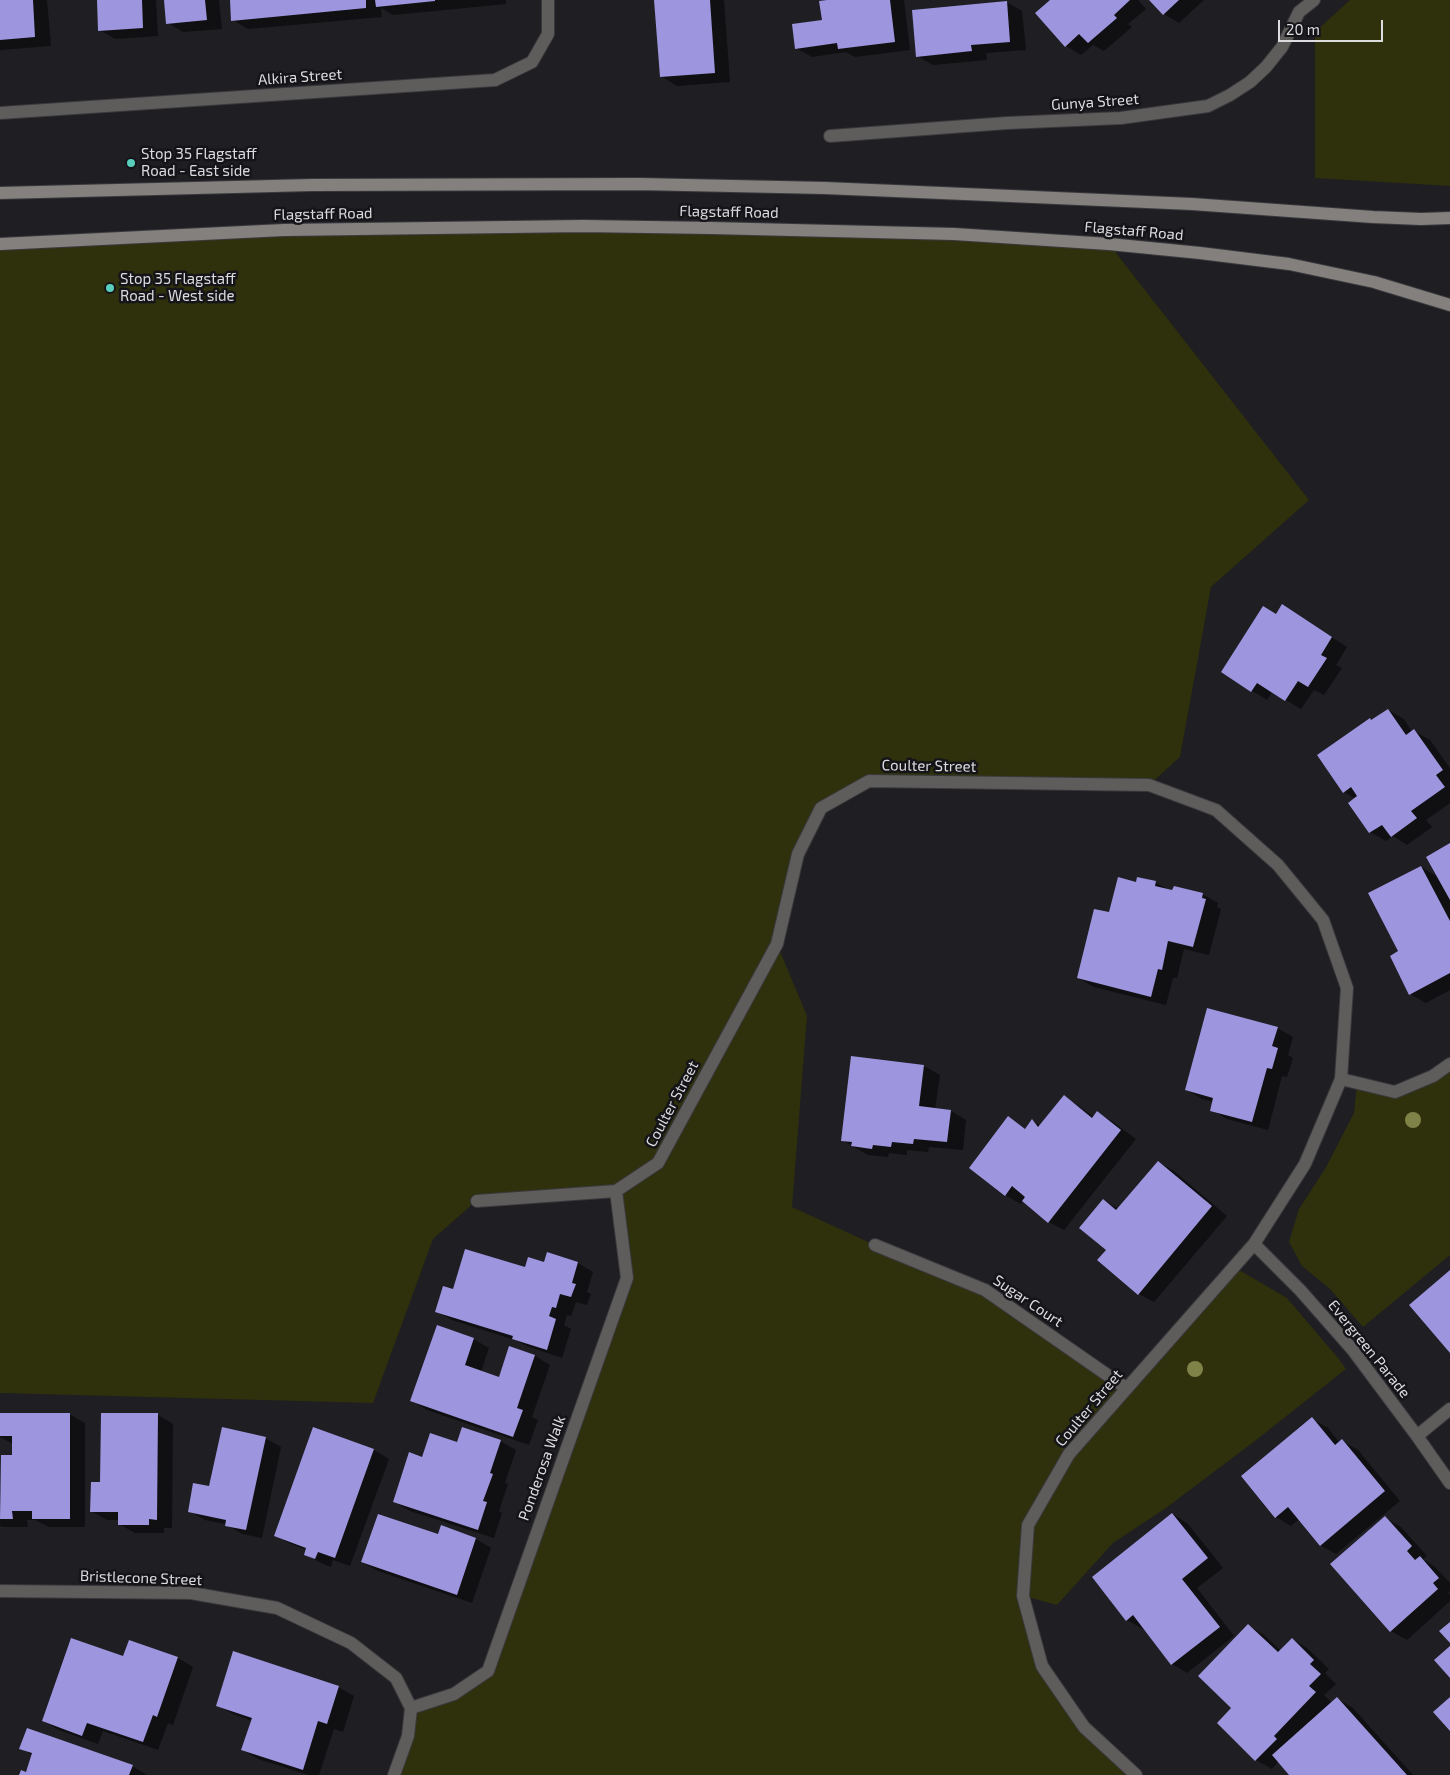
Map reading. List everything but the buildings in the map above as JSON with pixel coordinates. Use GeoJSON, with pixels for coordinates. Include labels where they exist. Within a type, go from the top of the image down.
{"type":"FeatureCollection","features":[{"type":"Feature","properties":{"kind":"main road","name":"Flagstaff Road"},"geometry":{"type":"LineString","coordinates":[[0,193],[312,185],[639,184],[988,194],[1192,204],[1392,218],[1450,218]]}},
{"type":"Feature","properties":{"kind":"main road","name":"Flagstaff Road"},"geometry":{"type":"LineString","coordinates":[[0,244],[284,230],[583,226],[954,234],[1109,244],[1289,264],[1374,282],[1450,305]]}},
{"type":"Feature","properties":{"kind":"street","name":"Alkira Street"},"geometry":{"type":"LineString","coordinates":[[0,113],[496,80],[532,62],[548,34],[548,0]]}},
{"type":"Feature","properties":{"kind":"street","name":"Gunya Street"},"geometry":{"type":"LineString","coordinates":[[830,136],[1007,123],[1121,118],[1208,106],[1250,82],[1266,67],[1282,47],[1300,12],[1314,0]]}},
{"type":"Feature","properties":{"kind":"street","name":"Coulter Street"},"geometry":{"type":"LineString","coordinates":[[616,1192],[658,1163],[776,944],[798,854],[821,808],[868,781],[1149,785],[1216,810],[1278,865],[1323,920],[1347,988],[1341,1079],[1305,1164],[1254,1244],[1069,1454],[1028,1525],[1023,1596],[1042,1666],[1084,1727],[1136,1775]]}},
{"type":"Feature","properties":{"kind":"street"},"geometry":{"type":"LineString","coordinates":[[1341,1079],[1395,1092],[1433,1076],[1450,1064]]}},
{"type":"Feature","properties":{"kind":"street"},"geometry":{"type":"LineString","coordinates":[[477,1201],[616,1192]]}},
{"type":"Feature","properties":{"kind":"street","name":"Ponderosa Walk"},"geometry":{"type":"LineString","coordinates":[[411,1708],[454,1694],[488,1671],[627,1278],[616,1192]]}},
{"type":"Feature","properties":{"kind":"street","name":"Sugar Court"},"geometry":{"type":"LineString","coordinates":[[875,1244],[985,1290],[1126,1388]]}},
{"type":"Feature","properties":{"kind":"street","name":"Evergreen Parade"},"geometry":{"type":"LineString","coordinates":[[1254,1244],[1300,1290],[1352,1350],[1450,1483]]}},
{"type":"Feature","properties":{"kind":"street"},"geometry":{"type":"LineString","coordinates":[[1417,1436],[1450,1409]]}},
{"type":"Feature","properties":{"kind":"street","name":"Bristlecone Street"},"geometry":{"type":"LineString","coordinates":[[0,1591],[191,1593],[277,1608],[351,1643],[396,1678],[411,1708]]}},
{"type":"Feature","properties":{"kind":"street"},"geometry":{"type":"LineString","coordinates":[[394,1775],[408,1736],[411,1708]]}},
{"type":"Feature","properties":{"kind":"shaded area"},"geometry":{"type":"Polygon","coordinates":[[[1350,0],[1450,0],[1450,186],[1315,178],[1315,32],[1350,0]]]}},
{"type":"Feature","properties":{"kind":"shaded area"},"geometry":{"type":"Polygon","coordinates":[[[583,226],[1109,244],[1309,500],[1211,587],[1180,757],[1149,785],[868,781],[821,808],[798,854],[777,944],[807,1016],[792,1207],[875,1245],[985,1290],[1126,1388],[1234,1267],[1287,1298],[1346,1369],[1166,1508],[1113,1543],[1057,1605],[1024,1596],[1042,1666],[1084,1727],[1136,1775],[388,1775],[408,1736],[411,1708],[488,1671],[627,1278],[616,1191],[476,1201],[433,1239],[373,1403],[0,1393],[0,244],[583,226]]]}},
{"type":"Feature","properties":{"kind":"shaded area"},"geometry":{"type":"Polygon","coordinates":[[[1450,1064],[1450,1255],[1363,1327],[1330,1289],[1302,1266],[1289,1242],[1299,1209],[1325,1169],[1354,1113],[1357,1083],[1395,1092],[1450,1064]]]}},
{"type":"Feature","properties":{"kind":"place","name":"Stop 35 Flagstaff Road - East side"},"geometry":{"type":"Point","coordinates":[131,163]}},
{"type":"Feature","properties":{"kind":"place","name":"Stop 35 Flagstaff Road - West side"},"geometry":{"type":"Point","coordinates":[110,288]}}]}
